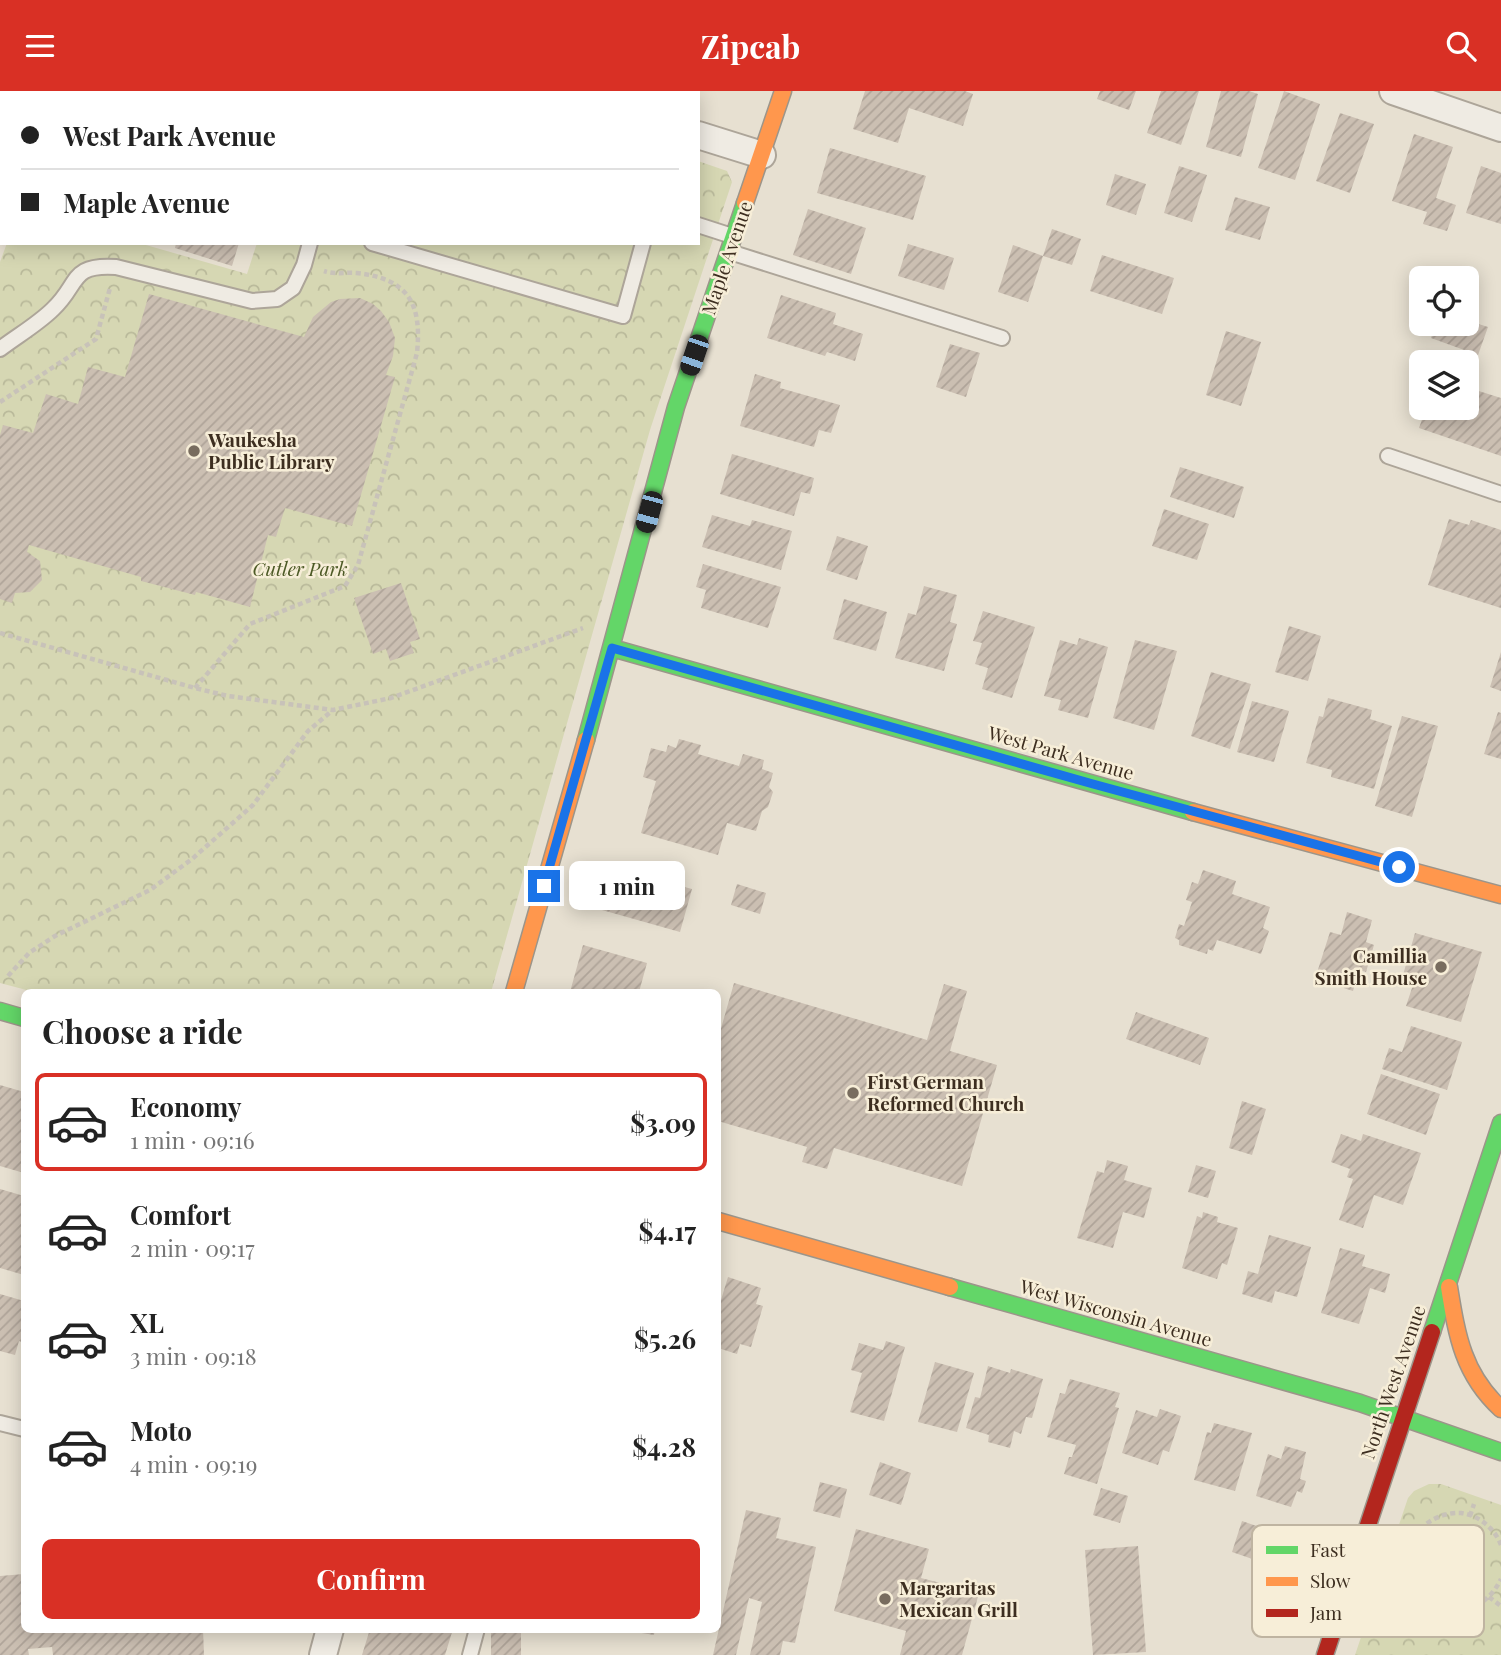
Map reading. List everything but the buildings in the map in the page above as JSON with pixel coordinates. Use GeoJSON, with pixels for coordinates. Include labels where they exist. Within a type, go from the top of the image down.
{"type":"FeatureCollection","features":[{"type":"Feature","properties":{"kind":"street","name":"Maple Avenue"},"geometry":{"type":"LineString","coordinates":[[515,989],[612,648],[676,407],[783,91]]}},
{"type":"Feature","properties":{"kind":"street"},"geometry":{"type":"LineString","coordinates":[[1393,91],[1501,128]]}},
{"type":"Feature","properties":{"kind":"street"},"geometry":{"type":"LineString","coordinates":[[700,136],[762,155]]}},
{"type":"Feature","properties":{"kind":"street","name":"West Park Avenue"},"geometry":{"type":"LineString","coordinates":[[612,648],[1158,802],[1501,895]]}},
{"type":"Feature","properties":{"kind":"street"},"geometry":{"type":"LineString","coordinates":[[0,1011],[21,1017]]}},
{"type":"Feature","properties":{"kind":"street","name":"North West Avenue"},"geometry":{"type":"LineString","coordinates":[[1367,1525],[1501,1123]]}},
{"type":"Feature","properties":{"kind":"street","name":"West Wisconsin Avenue"},"geometry":{"type":"LineString","coordinates":[[721,1222],[1402,1417],[1501,1452]]}},
{"type":"Feature","properties":{"kind":"street"},"geometry":{"type":"LineString","coordinates":[[1448,1286],[1457,1334],[1469,1371],[1480,1390],[1501,1409]]}},
{"type":"Feature","properties":{"kind":"street"},"geometry":{"type":"LineString","coordinates":[[323,1655],[329,1633]]}},
{"type":"Feature","properties":{"kind":"street","name":"North West Avenue"},"geometry":{"type":"LineString","coordinates":[[1325,1655],[1331,1637]]}},
{"type":"Feature","properties":{"kind":"lane"},"geometry":{"type":"LineString","coordinates":[[700,226],[731,244],[1002,338]]}},
{"type":"Feature","properties":{"kind":"lane"},"geometry":{"type":"LineString","coordinates":[[0,349],[55,309],[78,275],[97,266],[116,267],[252,301],[277,299],[293,288],[309,245]]}},
{"type":"Feature","properties":{"kind":"lane"},"geometry":{"type":"LineString","coordinates":[[379,245],[623,316],[642,245]]}},
{"type":"Feature","properties":{"kind":"lane"},"geometry":{"type":"LineString","coordinates":[[1388,456],[1501,494]]}},
{"type":"Feature","properties":{"kind":"lane"},"geometry":{"type":"LineString","coordinates":[[0,1423],[21,1428]]}},
{"type":"Feature","properties":{"kind":"lane"},"geometry":{"type":"LineString","coordinates":[[470,1655],[476,1633]]}},
{"type":"Feature","properties":{"kind":"path"},"geometry":{"type":"LineString","coordinates":[[195,688],[250,624],[345,586],[358,565],[417,353],[419,332],[416,309],[404,291],[379,278],[355,273],[336,275],[304,265]]}},
{"type":"Feature","properties":{"kind":"path"},"geometry":{"type":"LineString","coordinates":[[0,402],[96,339],[116,267]]}},
{"type":"Feature","properties":{"kind":"path"},"geometry":{"type":"LineString","coordinates":[[0,633],[195,688],[333,710],[391,698],[583,627]]}},
{"type":"Feature","properties":{"kind":"path"},"geometry":{"type":"LineString","coordinates":[[8,976],[29,953],[55,936],[150,890],[192,859],[253,805],[308,731],[333,710]]}},
{"type":"Feature","properties":{"kind":"path"},"geometry":{"type":"LineString","coordinates":[[1470,1516],[1474,1504]]}},
{"type":"Feature","properties":{"kind":"path"},"geometry":{"type":"LineString","coordinates":[[1424,1525],[1442,1515],[1462,1513],[1481,1520],[1497,1535],[1501,1545]]}},
{"type":"Feature","properties":{"kind":"path"},"geometry":{"type":"LineString","coordinates":[[1484,1601],[1495,1591],[1501,1579]]}},
{"type":"Feature","properties":{"kind":"path"},"geometry":{"type":"LineString","coordinates":[[1489,1597],[1501,1606]]}},
{"type":"Feature","properties":{"kind":"green space","name":"Cutler Park"},"geometry":{"type":"Polygon","coordinates":[[[700,162],[727,171],[732,182],[650,430],[492,989],[23,989],[0,983],[0,262],[6,245],[146,245],[247,274],[256,245],[700,245],[700,162]]]}},
{"type":"Feature","properties":{"kind":"green space"},"geometry":{"type":"Polygon","coordinates":[[[1429,1484],[1441,1484],[1501,1505],[1501,1655],[1355,1655],[1361,1637],[1484,1637],[1484,1525],[1399,1525],[1408,1498],[1414,1491],[1429,1484]]]}},
{"type":"Feature","properties":{"kind":"traffic: fast"},"geometry":{"type":"LineString","coordinates":[[586,740],[676,407],[745,203]]}},
{"type":"Feature","properties":{"kind":"traffic: fast"},"geometry":{"type":"LineString","coordinates":[[612,648],[1193,812]]}},
{"type":"Feature","properties":{"kind":"traffic: fast"},"geometry":{"type":"LineString","coordinates":[[0,1011],[21,1017]]}},
{"type":"Feature","properties":{"kind":"traffic: fast"},"geometry":{"type":"LineString","coordinates":[[1432,1332],[1501,1123]]}},
{"type":"Feature","properties":{"kind":"traffic: fast"},"geometry":{"type":"LineString","coordinates":[[950,1287],[1360,1403],[1501,1452]]}},
{"type":"Feature","properties":{"kind":"traffic: slow"},"geometry":{"type":"LineString","coordinates":[[745,203],[783,91]]}},
{"type":"Feature","properties":{"kind":"traffic: slow"},"geometry":{"type":"LineString","coordinates":[[515,989],[586,740]]}},
{"type":"Feature","properties":{"kind":"traffic: slow"},"geometry":{"type":"LineString","coordinates":[[1193,812],[1501,895]]}},
{"type":"Feature","properties":{"kind":"traffic: slow"},"geometry":{"type":"LineString","coordinates":[[721,1222],[950,1287]]}},
{"type":"Feature","properties":{"kind":"traffic: slow"},"geometry":{"type":"LineString","coordinates":[[1449,1287],[1459,1338],[1470,1368],[1488,1396],[1501,1409]]}},
{"type":"Feature","properties":{"kind":"traffic: jam"},"geometry":{"type":"LineString","coordinates":[[1368,1525],[1432,1332]]}},
{"type":"Feature","properties":{"kind":"traffic: jam"},"geometry":{"type":"LineString","coordinates":[[1325,1655],[1331,1637]]}},
{"type":"Feature","properties":{"kind":"place","name":"Waukesha Public Library"},"geometry":{"type":"Point","coordinates":[194,451]}},
{"type":"Feature","properties":{"kind":"place","name":"Camillia Smith House"},"geometry":{"type":"Point","coordinates":[1441,967]}},
{"type":"Feature","properties":{"kind":"place","name":"First German Reformed Church"},"geometry":{"type":"Point","coordinates":[853,1093]}},
{"type":"Feature","properties":{"kind":"place","name":"Margaritas Mexican Grill"},"geometry":{"type":"Point","coordinates":[885,1599]}},
{"type":"Feature","properties":{"kind":"route"},"geometry":{"type":"LineString","coordinates":[[544,886],[612,648],[1399,867]]}}]}
